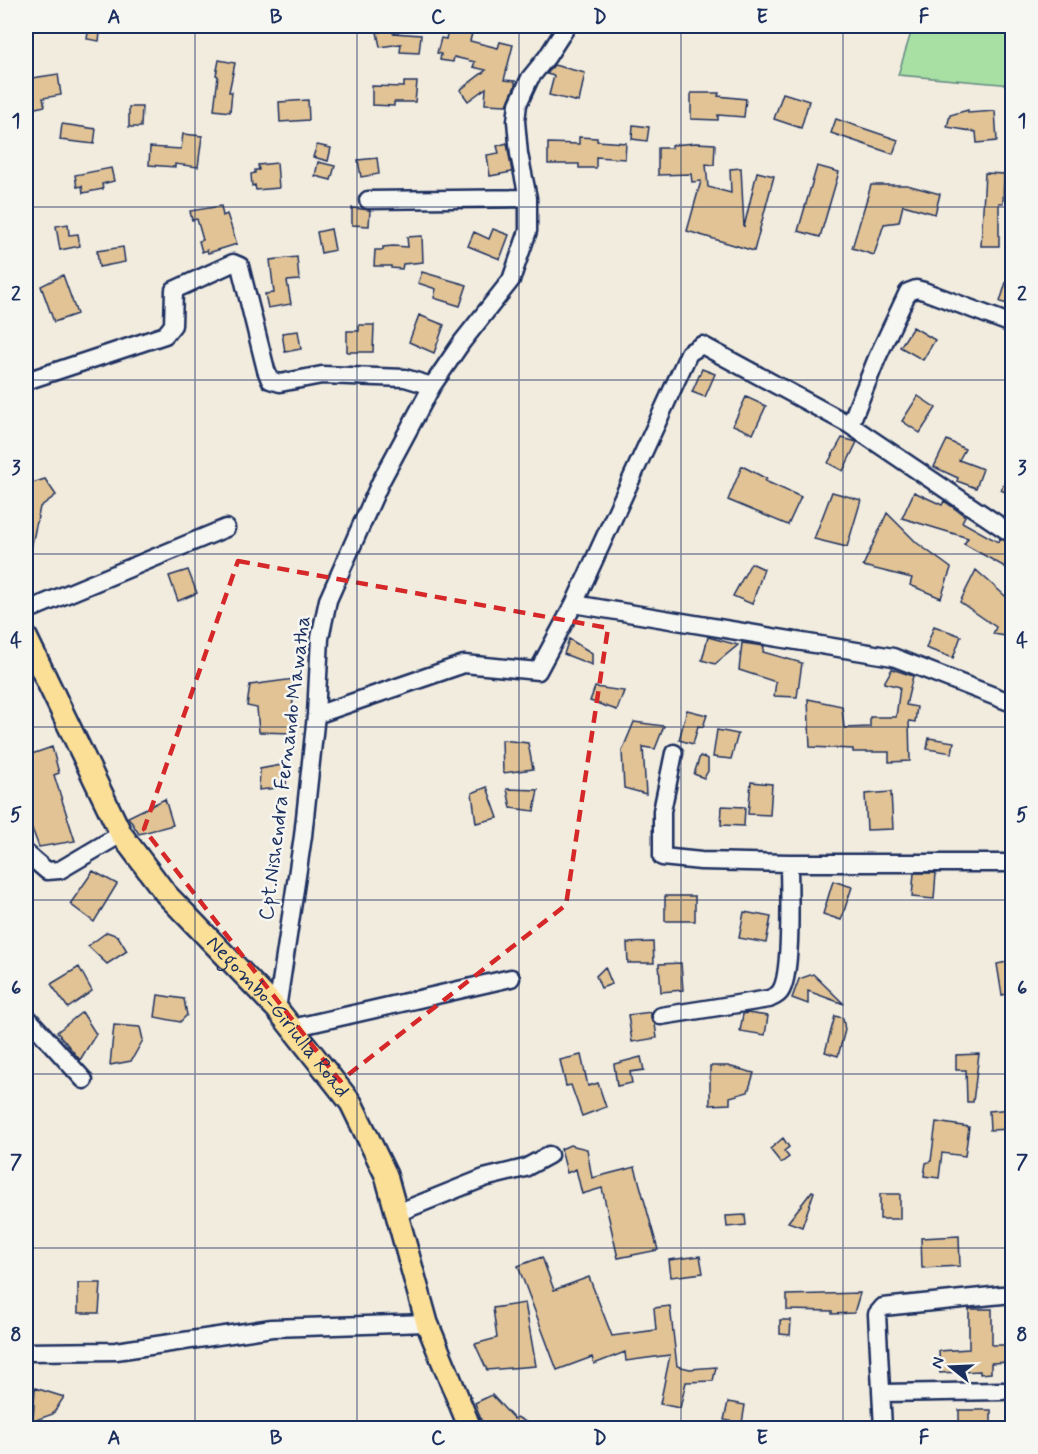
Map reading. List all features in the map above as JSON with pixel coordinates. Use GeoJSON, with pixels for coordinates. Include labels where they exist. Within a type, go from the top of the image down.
{"type":"FeatureCollection","features":[{"type":"Feature","properties":{"kind":"main road","name":"Negombo-Giriulla Road"},"geometry":{"type":"LineString","coordinates":[[26,637],[121,834],[166,894],[277,1009],[351,1104],[386,1175],[427,1323],[470,1428]]}},
{"type":"Feature","properties":{"kind":"street","name":"Cpt.Nishendra Fernando Mawatha"},"geometry":{"type":"LineString","coordinates":[[277,1009],[303,836],[316,715],[321,638],[328,600],[381,481],[432,386],[462,342],[511,280],[528,231],[528,198],[519,154],[516,121],[518,104],[530,78],[567,26]]}},
{"type":"Feature","properties":{"kind":"street"},"geometry":{"type":"LineString","coordinates":[[368,200],[528,198]]}},
{"type":"Feature","properties":{"kind":"street"},"geometry":{"type":"LineString","coordinates":[[26,381],[165,335],[173,325],[174,290],[233,263],[240,266],[270,380],[280,383],[322,375],[405,378],[432,386]]}},
{"type":"Feature","properties":{"kind":"street"},"geometry":{"type":"LineString","coordinates":[[850,424],[877,358],[908,292],[916,289],[924,291],[1012,324]]}},
{"type":"Feature","properties":{"kind":"street"},"geometry":{"type":"LineString","coordinates":[[316,715],[464,664],[538,671],[574,604],[689,353],[702,345],[850,424],[1012,534]]}},
{"type":"Feature","properties":{"kind":"street"},"geometry":{"type":"LineString","coordinates":[[26,611],[226,528]]}},
{"type":"Feature","properties":{"kind":"street"},"geometry":{"type":"LineString","coordinates":[[574,604],[893,657],[1012,703]]}},
{"type":"Feature","properties":{"kind":"street"},"geometry":{"type":"LineString","coordinates":[[674,753],[662,811],[662,857],[701,861],[789,863],[1012,863]]}},
{"type":"Feature","properties":{"kind":"street"},"geometry":{"type":"LineString","coordinates":[[26,853],[47,871],[60,870],[121,834]]}},
{"type":"Feature","properties":{"kind":"street"},"geometry":{"type":"LineString","coordinates":[[661,1016],[769,999],[780,993],[785,981],[790,924],[789,863]]}},
{"type":"Feature","properties":{"kind":"street"},"geometry":{"type":"LineString","coordinates":[[292,1028],[511,978]]}},
{"type":"Feature","properties":{"kind":"street"},"geometry":{"type":"LineString","coordinates":[[26,1016],[84,1080]]}},
{"type":"Feature","properties":{"kind":"street"},"geometry":{"type":"LineString","coordinates":[[397,1213],[484,1178],[525,1168],[549,1155]]}},
{"type":"Feature","properties":{"kind":"street"},"geometry":{"type":"LineString","coordinates":[[883,1428],[877,1314],[883,1307],[1012,1294]]}},
{"type":"Feature","properties":{"kind":"street"},"geometry":{"type":"LineString","coordinates":[[26,1352],[116,1351],[272,1328],[427,1323]]}},
{"type":"Feature","properties":{"kind":"street"},"geometry":{"type":"LineString","coordinates":[[882,1393],[1003,1391]]}},
{"type":"Feature","properties":{"kind":"highlighted area"},"geometry":{"type":"Polygon","coordinates":[[[238,561],[608,628],[566,905],[340,1081],[144,829],[238,561]]]}},
{"type":"Feature","properties":{"kind":"green space"},"geometry":{"type":"Polygon","coordinates":[[[913,26],[1012,26],[1012,85],[898,75],[913,26]]]}},
{"type":"Feature","properties":{"kind":"building"},"geometry":{"type":"Polygon","coordinates":[[[89,26],[101,26],[99,41],[87,39],[89,26]]]}},
{"type":"Feature","properties":{"kind":"building"},"geometry":{"type":"Polygon","coordinates":[[[379,26],[392,26],[393,33],[421,35],[419,53],[400,52],[401,44],[380,47],[377,32],[380,32],[379,26]]]}},
{"type":"Feature","properties":{"kind":"building"},"geometry":{"type":"Polygon","coordinates":[[[449,26],[474,26],[470,41],[498,48],[500,42],[513,45],[504,80],[515,81],[515,86],[507,105],[485,104],[486,88],[468,101],[460,90],[486,70],[473,67],[475,62],[454,57],[453,62],[440,60],[441,54],[437,53],[441,38],[446,39],[449,26]]]}},
{"type":"Feature","properties":{"kind":"building"},"geometry":{"type":"Polygon","coordinates":[[[219,60],[235,63],[229,92],[232,92],[230,112],[214,110],[219,60]]]}},
{"type":"Feature","properties":{"kind":"building"},"geometry":{"type":"Polygon","coordinates":[[[554,65],[585,73],[579,102],[549,95],[554,76],[547,74],[554,65]]]}},
{"type":"Feature","properties":{"kind":"building"},"geometry":{"type":"Polygon","coordinates":[[[58,74],[61,95],[43,98],[45,106],[26,110],[26,79],[58,74]]]}},
{"type":"Feature","properties":{"kind":"building"},"geometry":{"type":"Polygon","coordinates":[[[404,82],[417,82],[415,102],[394,102],[394,106],[372,105],[372,86],[404,87],[404,82]]]}},
{"type":"Feature","properties":{"kind":"building"},"geometry":{"type":"Polygon","coordinates":[[[691,93],[719,93],[718,96],[746,99],[744,117],[718,115],[718,120],[691,119],[691,93]]]}},
{"type":"Feature","properties":{"kind":"building"},"geometry":{"type":"Polygon","coordinates":[[[783,93],[809,101],[801,128],[774,119],[783,93]]]}},
{"type":"Feature","properties":{"kind":"building"},"geometry":{"type":"Polygon","coordinates":[[[308,100],[309,120],[280,122],[279,102],[308,100]]]}},
{"type":"Feature","properties":{"kind":"building"},"geometry":{"type":"Polygon","coordinates":[[[129,107],[142,107],[141,127],[129,127],[129,107]]]}},
{"type":"Feature","properties":{"kind":"building"},"geometry":{"type":"Polygon","coordinates":[[[968,110],[968,113],[995,111],[997,141],[977,143],[976,132],[947,127],[950,115],[968,110]]]}},
{"type":"Feature","properties":{"kind":"building"},"geometry":{"type":"Polygon","coordinates":[[[836,119],[898,140],[893,154],[831,133],[836,119]]]}},
{"type":"Feature","properties":{"kind":"building"},"geometry":{"type":"Polygon","coordinates":[[[62,124],[96,129],[94,144],[60,140],[62,124]]]}},
{"type":"Feature","properties":{"kind":"building"},"geometry":{"type":"Polygon","coordinates":[[[633,125],[649,127],[647,141],[632,139],[633,125]]]}},
{"type":"Feature","properties":{"kind":"building"},"geometry":{"type":"Polygon","coordinates":[[[183,134],[202,136],[198,167],[175,164],[175,167],[149,165],[150,147],[181,149],[183,134]]]}},
{"type":"Feature","properties":{"kind":"building"},"geometry":{"type":"Polygon","coordinates":[[[579,137],[626,143],[625,159],[596,157],[596,168],[579,168],[579,164],[548,164],[548,143],[579,144],[579,137]]]}},
{"type":"Feature","properties":{"kind":"building"},"geometry":{"type":"Polygon","coordinates":[[[507,143],[512,172],[490,176],[487,155],[499,153],[497,146],[507,143]]]}},
{"type":"Feature","properties":{"kind":"building"},"geometry":{"type":"Polygon","coordinates":[[[715,144],[714,165],[706,164],[708,187],[731,193],[730,169],[741,168],[744,227],[757,172],[774,176],[754,251],[687,231],[701,181],[692,182],[691,174],[658,175],[658,148],[672,148],[672,145],[715,144]]]}},
{"type":"Feature","properties":{"kind":"building"},"geometry":{"type":"Polygon","coordinates":[[[317,145],[331,148],[328,161],[313,157],[317,145]]]}},
{"type":"Feature","properties":{"kind":"building"},"geometry":{"type":"Polygon","coordinates":[[[377,158],[379,174],[361,177],[358,160],[377,158]]]}},
{"type":"Feature","properties":{"kind":"building"},"geometry":{"type":"Polygon","coordinates":[[[318,162],[335,166],[331,180],[315,176],[318,162]]]}},
{"type":"Feature","properties":{"kind":"building"},"geometry":{"type":"Polygon","coordinates":[[[277,163],[279,188],[256,190],[255,185],[252,186],[251,174],[259,170],[258,165],[277,163]]]}},
{"type":"Feature","properties":{"kind":"building"},"geometry":{"type":"Polygon","coordinates":[[[817,166],[839,172],[820,237],[798,231],[817,166]]]}},
{"type":"Feature","properties":{"kind":"building"},"geometry":{"type":"Polygon","coordinates":[[[111,168],[114,181],[102,184],[103,189],[83,193],[82,186],[77,187],[75,175],[111,168]]]}},
{"type":"Feature","properties":{"kind":"building"},"geometry":{"type":"Polygon","coordinates":[[[985,173],[1004,174],[1003,203],[999,203],[999,246],[981,246],[985,173]]]}},
{"type":"Feature","properties":{"kind":"building"},"geometry":{"type":"Polygon","coordinates":[[[871,185],[907,185],[940,194],[935,214],[903,205],[899,222],[884,224],[874,255],[852,248],[871,185]]]}},
{"type":"Feature","properties":{"kind":"building"},"geometry":{"type":"Polygon","coordinates":[[[221,206],[223,216],[227,214],[237,244],[208,253],[207,250],[202,252],[199,241],[203,240],[197,219],[192,220],[190,211],[221,206]]]}},
{"type":"Feature","properties":{"kind":"building"},"geometry":{"type":"Polygon","coordinates":[[[352,208],[370,210],[369,226],[352,225],[352,208]]]}},
{"type":"Feature","properties":{"kind":"building"},"geometry":{"type":"Polygon","coordinates":[[[68,224],[69,235],[78,234],[80,246],[60,250],[56,226],[68,224]]]}},
{"type":"Feature","properties":{"kind":"building"},"geometry":{"type":"Polygon","coordinates":[[[331,229],[335,250],[321,253],[317,232],[331,229]]]}},
{"type":"Feature","properties":{"kind":"building"},"geometry":{"type":"Polygon","coordinates":[[[493,229],[509,235],[500,259],[468,246],[474,232],[489,239],[493,229]]]}},
{"type":"Feature","properties":{"kind":"building"},"geometry":{"type":"Polygon","coordinates":[[[422,236],[423,262],[403,264],[402,269],[391,268],[391,266],[374,266],[375,250],[393,246],[408,247],[407,237],[422,236]]]}},
{"type":"Feature","properties":{"kind":"building"},"geometry":{"type":"Polygon","coordinates":[[[123,247],[125,262],[99,267],[97,251],[123,247]]]}},
{"type":"Feature","properties":{"kind":"building"},"geometry":{"type":"Polygon","coordinates":[[[297,257],[299,280],[287,281],[291,304],[268,308],[265,294],[274,293],[270,260],[297,257]]]}},
{"type":"Feature","properties":{"kind":"building"},"geometry":{"type":"Polygon","coordinates":[[[1010,269],[1012,270],[1012,305],[1000,302],[1010,269]]]}},
{"type":"Feature","properties":{"kind":"building"},"geometry":{"type":"Polygon","coordinates":[[[422,272],[467,285],[460,306],[434,298],[436,289],[418,283],[422,272]]]}},
{"type":"Feature","properties":{"kind":"building"},"geometry":{"type":"Polygon","coordinates":[[[63,275],[77,314],[54,322],[41,286],[63,275]]]}},
{"type":"Feature","properties":{"kind":"building"},"geometry":{"type":"Polygon","coordinates":[[[419,315],[444,325],[434,353],[409,342],[419,315]]]}},
{"type":"Feature","properties":{"kind":"building"},"geometry":{"type":"Polygon","coordinates":[[[359,325],[374,325],[373,352],[347,352],[347,331],[359,331],[359,325]]]}},
{"type":"Feature","properties":{"kind":"building"},"geometry":{"type":"Polygon","coordinates":[[[913,327],[935,340],[923,360],[900,347],[913,327]]]}},
{"type":"Feature","properties":{"kind":"building"},"geometry":{"type":"Polygon","coordinates":[[[298,331],[301,349],[285,352],[282,333],[298,331]]]}},
{"type":"Feature","properties":{"kind":"building"},"geometry":{"type":"Polygon","coordinates":[[[702,369],[715,374],[705,397],[692,392],[702,369]]]}},
{"type":"Feature","properties":{"kind":"building"},"geometry":{"type":"Polygon","coordinates":[[[918,396],[936,408],[920,433],[902,421],[918,396]]]}},
{"type":"Feature","properties":{"kind":"building"},"geometry":{"type":"Polygon","coordinates":[[[746,397],[766,406],[753,434],[733,425],[746,397]]]}},
{"type":"Feature","properties":{"kind":"building"},"geometry":{"type":"Polygon","coordinates":[[[842,438],[857,442],[843,471],[828,463],[842,438]]]}},
{"type":"Feature","properties":{"kind":"building"},"geometry":{"type":"Polygon","coordinates":[[[947,440],[965,449],[959,460],[983,469],[976,488],[957,481],[958,478],[934,467],[947,440]]]}},
{"type":"Feature","properties":{"kind":"building"},"geometry":{"type":"Polygon","coordinates":[[[1012,462],[1012,495],[1001,490],[1012,462]]]}},
{"type":"Feature","properties":{"kind":"building"},"geometry":{"type":"Polygon","coordinates":[[[742,466],[767,479],[765,481],[801,497],[788,525],[728,500],[742,466]]]}},
{"type":"Feature","properties":{"kind":"building"},"geometry":{"type":"Polygon","coordinates":[[[45,479],[56,495],[40,507],[30,554],[26,554],[26,485],[45,479]]]}},
{"type":"Feature","properties":{"kind":"building"},"geometry":{"type":"Polygon","coordinates":[[[832,492],[861,500],[847,547],[814,539],[832,492]]]}},
{"type":"Feature","properties":{"kind":"building"},"geometry":{"type":"Polygon","coordinates":[[[914,492],[942,505],[944,501],[965,516],[962,522],[998,542],[1000,538],[1012,544],[1012,571],[964,544],[968,538],[902,518],[914,492]]]}},
{"type":"Feature","properties":{"kind":"building"},"geometry":{"type":"Polygon","coordinates":[[[887,513],[917,543],[951,568],[941,598],[910,585],[912,578],[863,566],[887,513]]]}},
{"type":"Feature","properties":{"kind":"building"},"geometry":{"type":"Polygon","coordinates":[[[751,563],[764,569],[752,604],[733,596],[751,563]]]}},
{"type":"Feature","properties":{"kind":"building"},"geometry":{"type":"Polygon","coordinates":[[[188,570],[197,593],[178,601],[169,576],[188,570]]]}},
{"type":"Feature","properties":{"kind":"building"},"geometry":{"type":"Polygon","coordinates":[[[976,570],[1012,602],[1012,637],[993,634],[996,627],[960,602],[976,570]]]}},
{"type":"Feature","properties":{"kind":"building"},"geometry":{"type":"Polygon","coordinates":[[[934,626],[961,636],[953,658],[926,648],[934,626]]]}},
{"type":"Feature","properties":{"kind":"building"},"geometry":{"type":"Polygon","coordinates":[[[708,637],[738,645],[715,664],[702,660],[708,637]]]}},
{"type":"Feature","properties":{"kind":"building"},"geometry":{"type":"Polygon","coordinates":[[[569,639],[592,653],[592,665],[564,654],[569,639]]]}},
{"type":"Feature","properties":{"kind":"building"},"geometry":{"type":"Polygon","coordinates":[[[742,643],[764,646],[763,652],[802,663],[797,697],[774,696],[776,682],[739,670],[742,643]]]}},
{"type":"Feature","properties":{"kind":"building"},"geometry":{"type":"Polygon","coordinates":[[[892,669],[913,676],[906,705],[917,707],[915,722],[909,721],[910,761],[889,762],[889,752],[853,752],[853,749],[810,747],[808,699],[842,706],[844,728],[870,727],[870,717],[896,717],[900,687],[884,683],[892,669]]]}},
{"type":"Feature","properties":{"kind":"building"},"geometry":{"type":"Polygon","coordinates":[[[294,679],[291,733],[259,732],[257,708],[247,706],[250,685],[294,679]]]}},
{"type":"Feature","properties":{"kind":"building"},"geometry":{"type":"Polygon","coordinates":[[[595,687],[624,691],[617,710],[590,701],[595,687]]]}},
{"type":"Feature","properties":{"kind":"building"},"geometry":{"type":"Polygon","coordinates":[[[687,710],[707,715],[703,727],[698,726],[693,744],[679,740],[687,710]]]}},
{"type":"Feature","properties":{"kind":"building"},"geometry":{"type":"Polygon","coordinates":[[[634,722],[664,726],[655,749],[643,747],[646,794],[624,788],[622,751],[634,722]]]}},
{"type":"Feature","properties":{"kind":"building"},"geometry":{"type":"Polygon","coordinates":[[[717,730],[738,734],[731,759],[713,757],[717,730]]]}},
{"type":"Feature","properties":{"kind":"building"},"geometry":{"type":"Polygon","coordinates":[[[929,738],[954,742],[952,753],[927,749],[929,738]]]}},
{"type":"Feature","properties":{"kind":"building"},"geometry":{"type":"Polygon","coordinates":[[[502,740],[528,743],[533,769],[503,773],[502,740]]]}},
{"type":"Feature","properties":{"kind":"building"},"geometry":{"type":"Polygon","coordinates":[[[52,747],[59,773],[54,775],[75,841],[39,847],[26,813],[26,756],[52,747]]]}},
{"type":"Feature","properties":{"kind":"building"},"geometry":{"type":"Polygon","coordinates":[[[700,756],[708,759],[708,771],[704,778],[694,774],[700,756]]]}},
{"type":"Feature","properties":{"kind":"building"},"geometry":{"type":"Polygon","coordinates":[[[287,764],[286,787],[259,790],[260,769],[287,764]]]}},
{"type":"Feature","properties":{"kind":"building"},"geometry":{"type":"Polygon","coordinates":[[[751,782],[772,784],[770,815],[748,814],[751,782]]]}},
{"type":"Feature","properties":{"kind":"building"},"geometry":{"type":"Polygon","coordinates":[[[487,787],[498,818],[476,823],[472,793],[487,787]]]}},
{"type":"Feature","properties":{"kind":"building"},"geometry":{"type":"Polygon","coordinates":[[[507,789],[538,790],[534,811],[511,808],[507,789]]]}},
{"type":"Feature","properties":{"kind":"building"},"geometry":{"type":"Polygon","coordinates":[[[891,792],[893,829],[867,830],[865,794],[891,792]]]}},
{"type":"Feature","properties":{"kind":"building"},"geometry":{"type":"Polygon","coordinates":[[[165,799],[173,825],[139,834],[128,817],[165,799]]]}},
{"type":"Feature","properties":{"kind":"building"},"geometry":{"type":"Polygon","coordinates":[[[722,806],[745,807],[744,826],[721,825],[722,806]]]}},
{"type":"Feature","properties":{"kind":"building"},"geometry":{"type":"Polygon","coordinates":[[[93,871],[117,884],[94,922],[70,904],[93,871]]]}},
{"type":"Feature","properties":{"kind":"building"},"geometry":{"type":"Polygon","coordinates":[[[914,873],[936,873],[934,899],[912,897],[914,873]]]}},
{"type":"Feature","properties":{"kind":"building"},"geometry":{"type":"Polygon","coordinates":[[[833,881],[852,887],[841,920],[823,914],[833,881]]]}},
{"type":"Feature","properties":{"kind":"building"},"geometry":{"type":"Polygon","coordinates":[[[665,896],[695,896],[695,921],[665,921],[665,896]]]}},
{"type":"Feature","properties":{"kind":"building"},"geometry":{"type":"Polygon","coordinates":[[[744,912],[771,917],[766,943],[739,938],[744,912]]]}},
{"type":"Feature","properties":{"kind":"building"},"geometry":{"type":"Polygon","coordinates":[[[107,932],[118,936],[127,951],[107,964],[88,946],[107,932]]]}},
{"type":"Feature","properties":{"kind":"building"},"geometry":{"type":"Polygon","coordinates":[[[653,942],[654,963],[628,963],[627,943],[653,942]]]}},
{"type":"Feature","properties":{"kind":"building"},"geometry":{"type":"Polygon","coordinates":[[[1012,961],[1012,993],[1002,995],[997,964],[1012,961]]]}},
{"type":"Feature","properties":{"kind":"building"},"geometry":{"type":"Polygon","coordinates":[[[681,963],[683,990],[661,992],[659,964],[681,963]]]}},
{"type":"Feature","properties":{"kind":"building"},"geometry":{"type":"Polygon","coordinates":[[[79,967],[92,991],[68,1008],[51,984],[79,967]]]}},
{"type":"Feature","properties":{"kind":"building"},"geometry":{"type":"Polygon","coordinates":[[[605,967],[612,984],[601,988],[596,976],[605,967]]]}},
{"type":"Feature","properties":{"kind":"building"},"geometry":{"type":"Polygon","coordinates":[[[813,974],[844,1004],[808,991],[808,1004],[792,998],[799,979],[813,974]]]}},
{"type":"Feature","properties":{"kind":"building"},"geometry":{"type":"Polygon","coordinates":[[[158,995],[184,999],[187,1015],[180,1022],[155,1017],[158,995]]]}},
{"type":"Feature","properties":{"kind":"building"},"geometry":{"type":"Polygon","coordinates":[[[82,1012],[96,1034],[80,1060],[57,1032],[82,1012]]]}},
{"type":"Feature","properties":{"kind":"building"},"geometry":{"type":"Polygon","coordinates":[[[651,1012],[657,1038],[632,1042],[628,1015],[651,1012]]]}},
{"type":"Feature","properties":{"kind":"building"},"geometry":{"type":"Polygon","coordinates":[[[743,1014],[768,1016],[765,1035],[740,1031],[743,1014]]]}},
{"type":"Feature","properties":{"kind":"building"},"geometry":{"type":"Polygon","coordinates":[[[835,1016],[843,1018],[845,1030],[838,1056],[825,1052],[835,1016]]]}},
{"type":"Feature","properties":{"kind":"building"},"geometry":{"type":"Polygon","coordinates":[[[114,1025],[140,1027],[143,1040],[131,1061],[110,1065],[114,1025]]]}},
{"type":"Feature","properties":{"kind":"building"},"geometry":{"type":"Polygon","coordinates":[[[979,1054],[973,1102],[967,1102],[966,1070],[956,1070],[956,1055],[979,1054]]]}},
{"type":"Feature","properties":{"kind":"building"},"geometry":{"type":"Polygon","coordinates":[[[581,1055],[588,1086],[598,1083],[606,1107],[582,1116],[571,1085],[566,1086],[560,1060],[581,1055]]]}},
{"type":"Feature","properties":{"kind":"building"},"geometry":{"type":"Polygon","coordinates":[[[641,1057],[644,1070],[630,1072],[632,1083],[617,1086],[614,1064],[641,1057]]]}},
{"type":"Feature","properties":{"kind":"building"},"geometry":{"type":"Polygon","coordinates":[[[710,1066],[728,1066],[754,1073],[748,1092],[730,1097],[730,1104],[710,1105],[710,1066]]]}},
{"type":"Feature","properties":{"kind":"building"},"geometry":{"type":"Polygon","coordinates":[[[1012,1109],[1012,1129],[990,1130],[989,1111],[1012,1109]]]}},
{"type":"Feature","properties":{"kind":"building"},"geometry":{"type":"Polygon","coordinates":[[[936,1122],[969,1127],[965,1156],[942,1153],[939,1178],[924,1176],[926,1163],[931,1161],[936,1122]]]}},
{"type":"Feature","properties":{"kind":"building"},"geometry":{"type":"Polygon","coordinates":[[[783,1138],[789,1147],[784,1151],[789,1157],[781,1163],[770,1149],[783,1138]]]}},
{"type":"Feature","properties":{"kind":"building"},"geometry":{"type":"Polygon","coordinates":[[[570,1145],[587,1149],[592,1178],[635,1167],[658,1250],[618,1258],[602,1188],[582,1194],[576,1169],[567,1173],[561,1149],[570,1145]]]}},
{"type":"Feature","properties":{"kind":"building"},"geometry":{"type":"Polygon","coordinates":[[[812,1191],[814,1192],[802,1227],[788,1222],[812,1191]]]}},
{"type":"Feature","properties":{"kind":"building"},"geometry":{"type":"Polygon","coordinates":[[[880,1194],[900,1194],[900,1219],[880,1219],[880,1194]]]}},
{"type":"Feature","properties":{"kind":"building"},"geometry":{"type":"Polygon","coordinates":[[[745,1215],[746,1225],[727,1227],[726,1216],[745,1215]]]}},
{"type":"Feature","properties":{"kind":"building"},"geometry":{"type":"Polygon","coordinates":[[[959,1236],[960,1266],[922,1268],[921,1238],[959,1236]]]}},
{"type":"Feature","properties":{"kind":"building"},"geometry":{"type":"Polygon","coordinates":[[[700,1256],[703,1273],[671,1277],[669,1260],[700,1256]]]}},
{"type":"Feature","properties":{"kind":"building"},"geometry":{"type":"Polygon","coordinates":[[[542,1257],[554,1290],[589,1277],[612,1336],[656,1330],[654,1308],[670,1306],[677,1366],[690,1369],[716,1367],[713,1381],[686,1382],[680,1408],[660,1404],[670,1355],[626,1361],[625,1352],[594,1364],[592,1357],[557,1370],[518,1266],[542,1257]]]}},
{"type":"Feature","properties":{"kind":"building"},"geometry":{"type":"Polygon","coordinates":[[[78,1283],[101,1283],[99,1313],[78,1313],[78,1283]]]}},
{"type":"Feature","properties":{"kind":"building"},"geometry":{"type":"Polygon","coordinates":[[[860,1293],[854,1313],[832,1314],[832,1311],[787,1310],[787,1295],[860,1293]]]}},
{"type":"Feature","properties":{"kind":"building"},"geometry":{"type":"Polygon","coordinates":[[[525,1303],[536,1366],[487,1370],[475,1344],[497,1338],[493,1308],[525,1303]]]}},
{"type":"Feature","properties":{"kind":"building"},"geometry":{"type":"Polygon","coordinates":[[[969,1309],[992,1309],[992,1345],[1012,1345],[1012,1362],[991,1363],[991,1373],[980,1374],[980,1371],[940,1373],[939,1351],[969,1349],[969,1309]]]}},
{"type":"Feature","properties":{"kind":"building"},"geometry":{"type":"Polygon","coordinates":[[[780,1320],[791,1320],[790,1335],[780,1334],[780,1320]]]}},
{"type":"Feature","properties":{"kind":"building"},"geometry":{"type":"Polygon","coordinates":[[[35,1388],[64,1397],[53,1414],[33,1421],[35,1388]]]}},
{"type":"Feature","properties":{"kind":"building"},"geometry":{"type":"Polygon","coordinates":[[[492,1395],[514,1419],[517,1417],[536,1428],[484,1428],[475,1403],[492,1395]]]}},
{"type":"Feature","properties":{"kind":"building"},"geometry":{"type":"Polygon","coordinates":[[[728,1402],[745,1405],[742,1423],[724,1420],[728,1402]]]}},
{"type":"Feature","properties":{"kind":"building"},"geometry":{"type":"Polygon","coordinates":[[[959,1410],[991,1410],[991,1428],[959,1428],[959,1410]]]}}]}
